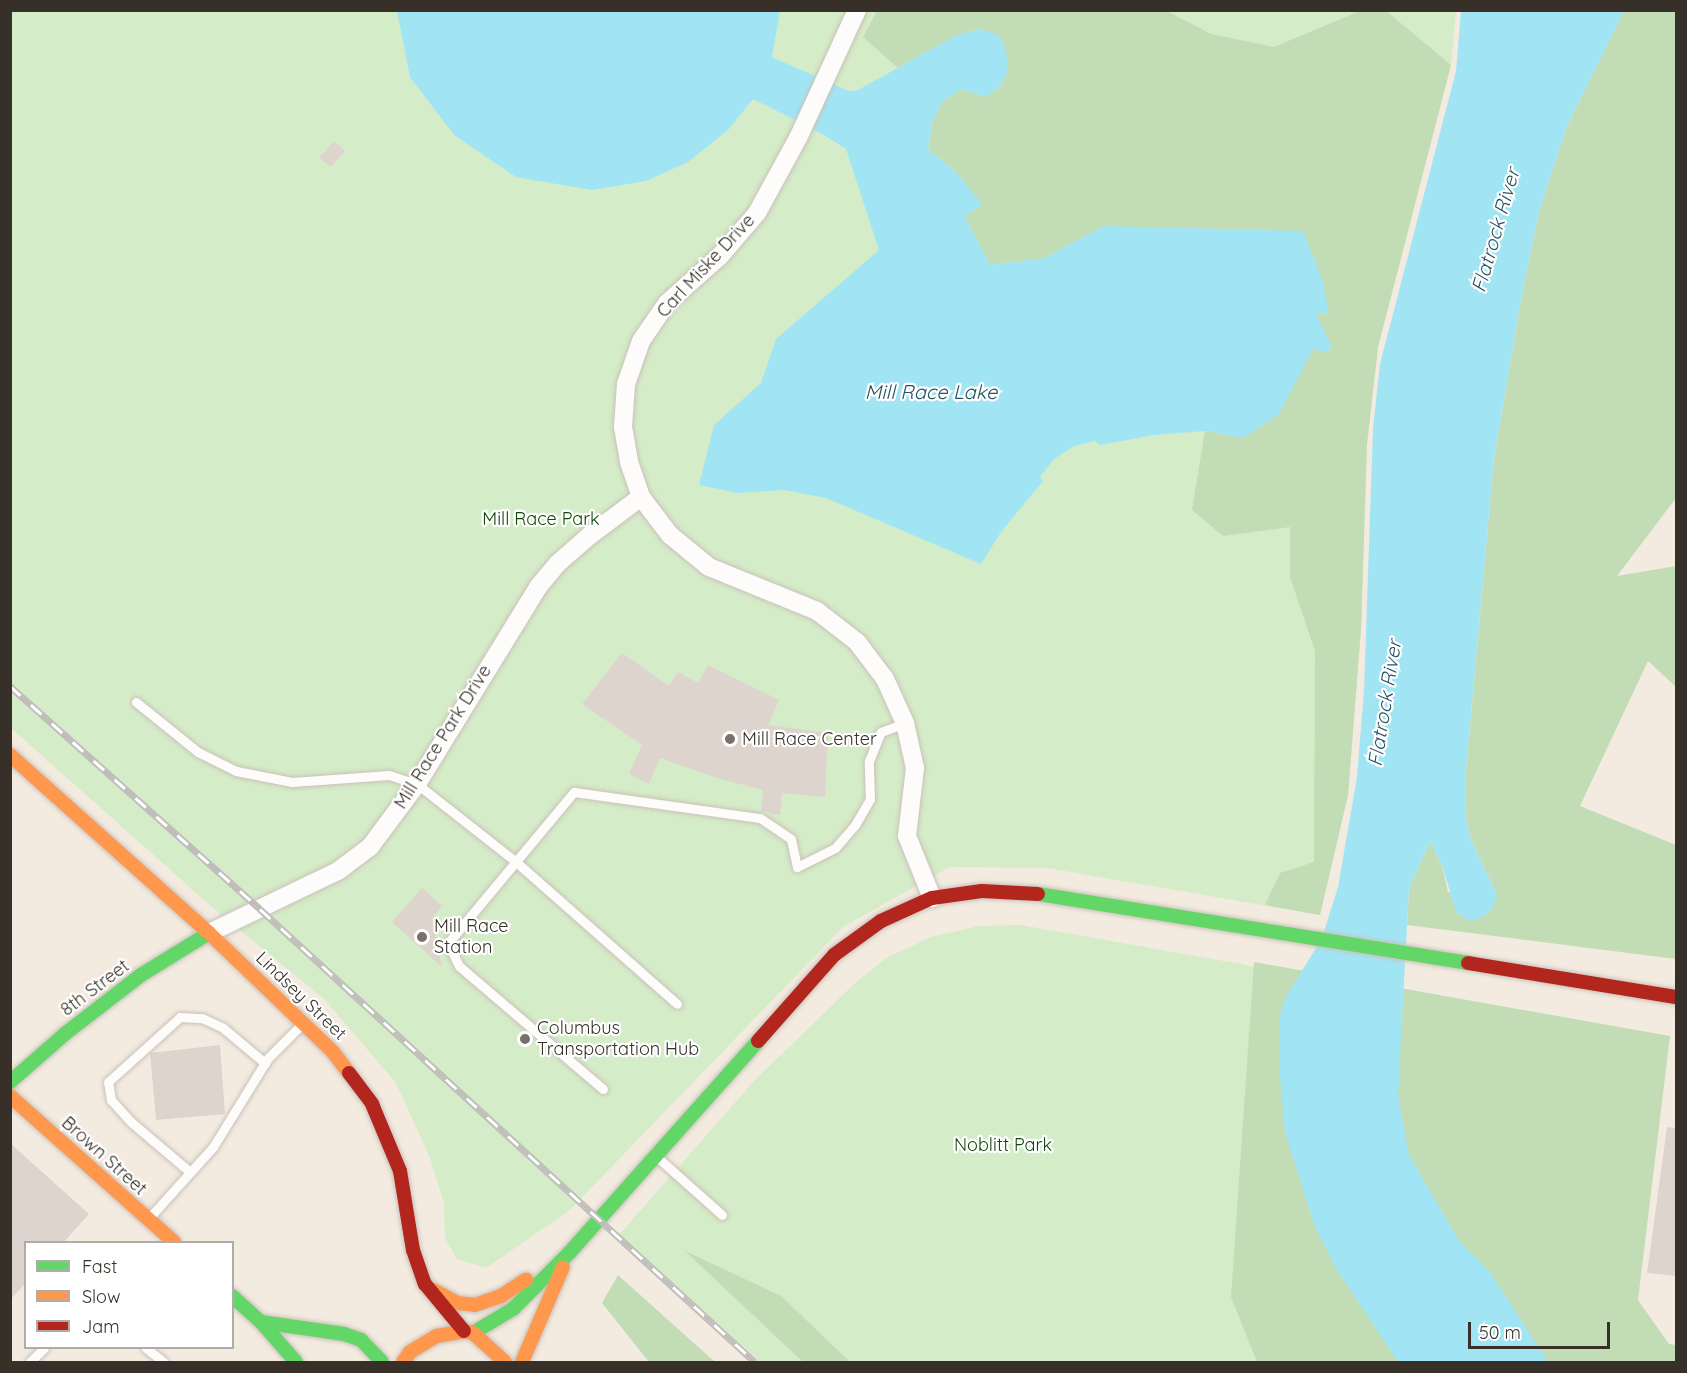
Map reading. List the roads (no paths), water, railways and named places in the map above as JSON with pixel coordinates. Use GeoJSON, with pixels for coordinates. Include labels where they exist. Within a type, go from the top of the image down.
{"type":"FeatureCollection","features":[{"type":"Feature","properties":{"kind":"main road","name":"Lindsey Street"},"geometry":{"type":"LineString","coordinates":[[10,755],[209,933],[333,1052],[372,1104],[400,1171],[413,1250],[425,1284],[468,1332],[505,1362]]}},
{"type":"Feature","properties":{"kind":"main road"},"geometry":{"type":"LineString","coordinates":[[403,1362],[410,1352],[436,1336],[468,1332],[513,1309],[570,1252],[834,956],[881,921],[932,898],[982,891],[1046,894],[1677,997]]}},
{"type":"Feature","properties":{"kind":"main road","name":"8th Street"},"geometry":{"type":"LineString","coordinates":[[10,1082],[66,1033],[141,975],[209,933]]}},
{"type":"Feature","properties":{"kind":"main road","name":"Brown Street"},"geometry":{"type":"LineString","coordinates":[[10,1096],[173,1241]]}},
{"type":"Feature","properties":{"kind":"main road"},"geometry":{"type":"LineString","coordinates":[[425,1284],[442,1297],[457,1303],[475,1305],[501,1296],[570,1252]]}},
{"type":"Feature","properties":{"kind":"main road"},"geometry":{"type":"LineString","coordinates":[[522,1362],[570,1252]]}},
{"type":"Feature","properties":{"kind":"main road"},"geometry":{"type":"LineString","coordinates":[[234,1298],[261,1322],[296,1362]]}},
{"type":"Feature","properties":{"kind":"main road"},"geometry":{"type":"LineString","coordinates":[[261,1322],[309,1331],[344,1334],[361,1340],[382,1362]]}},
{"type":"Feature","properties":{"kind":"street","name":"Carl Miske Drive"},"geometry":{"type":"LineString","coordinates":[[857,10],[798,138],[757,213],[720,256],[667,303],[641,341],[626,384],[623,426],[628,462],[641,497],[670,535],[709,567],[817,611],[857,642],[885,678],[904,723],[915,768],[907,836],[932,898]]}},
{"type":"Feature","properties":{"kind":"street","name":"Mill Race Park Drive"},"geometry":{"type":"LineString","coordinates":[[209,933],[338,871],[370,847],[417,784],[538,587],[557,564],[589,536],[641,497]]}},
{"type":"Feature","properties":{"kind":"lane"},"geometry":{"type":"LineString","coordinates":[[136,702],[198,752],[236,771],[292,782],[389,775],[417,784],[515,861],[676,1004]]}},
{"type":"Feature","properties":{"kind":"lane"},"geometry":{"type":"LineString","coordinates":[[603,1089],[459,966],[448,943],[515,861],[574,792],[760,818],[791,839],[797,867],[835,848],[855,825],[870,799],[869,761],[881,732],[904,723]]}},
{"type":"Feature","properties":{"kind":"lane"},"geometry":{"type":"LineString","coordinates":[[190,1173],[117,1107],[111,1100],[108,1082],[180,1017],[202,1018],[223,1028],[265,1063]]}},
{"type":"Feature","properties":{"kind":"lane"},"geometry":{"type":"LineString","coordinates":[[148,1219],[213,1147],[265,1063],[303,1023]]}},
{"type":"Feature","properties":{"kind":"lane"},"geometry":{"type":"LineString","coordinates":[[656,1155],[722,1215]]}},
{"type":"Feature","properties":{"kind":"lane"},"geometry":{"type":"LineString","coordinates":[[30,1362],[42,1349]]}},
{"type":"Feature","properties":{"kind":"lane"},"geometry":{"type":"LineString","coordinates":[[148,1349],[163,1362]]}},
{"type":"Feature","properties":{"kind":"water","name":"Mill Race Lake"},"geometry":{"type":"Polygon","coordinates":[[[397,11],[780,11],[772,57],[849,91],[858,90],[955,36],[980,29],[999,35],[1006,50],[1008,71],[998,89],[984,97],[962,89],[943,101],[932,123],[928,149],[956,172],[982,204],[965,217],[990,265],[1045,258],[1104,226],[1303,231],[1323,282],[1329,314],[1316,314],[1332,347],[1325,352],[1313,349],[1279,414],[1243,438],[1205,431],[1154,435],[1100,445],[1095,441],[1074,446],[1054,459],[1040,477],[1043,481],[1001,532],[981,564],[826,498],[784,490],[737,493],[699,485],[714,425],[761,383],[776,339],[879,250],[846,149],[821,133],[753,99],[728,130],[688,162],[646,181],[592,190],[516,177],[454,135],[410,77],[397,11]]]}},
{"type":"Feature","properties":{"kind":"water","name":"Flatrock River"},"geometry":{"type":"Polygon","coordinates":[[[1461,11],[1624,11],[1567,126],[1539,212],[1522,294],[1494,458],[1466,769],[1465,816],[1472,842],[1497,895],[1493,908],[1481,918],[1468,920],[1456,912],[1442,865],[1430,841],[1409,888],[1398,1095],[1409,1155],[1459,1241],[1490,1272],[1548,1362],[1398,1362],[1335,1267],[1314,1224],[1285,1132],[1279,1067],[1280,1014],[1286,997],[1322,938],[1338,887],[1357,777],[1364,690],[1373,428],[1380,364],[1456,71],[1461,11]]]}},
{"type":"Feature","properties":{"kind":"railway"},"geometry":{"type":"LineString","coordinates":[[10,686],[260,909],[755,1362]]}},
{"type":"Feature","properties":{"kind":"place","name":"Mill Race Center"},"geometry":{"type":"Point","coordinates":[730,739]}},
{"type":"Feature","properties":{"kind":"place","name":"Mill Race Station"},"geometry":{"type":"Point","coordinates":[422,937]}},
{"type":"Feature","properties":{"kind":"place","name":"Columbus Transportation Hub"},"geometry":{"type":"Point","coordinates":[525,1039]}},
{"type":"Feature","properties":{"kind":"park label","name":"Mill Race Park"},"geometry":{"type":"Point","coordinates":[541,519]}},
{"type":"Feature","properties":{"kind":"park label","name":"Noblitt Park"},"geometry":{"type":"Point","coordinates":[1003,1145]}}]}
